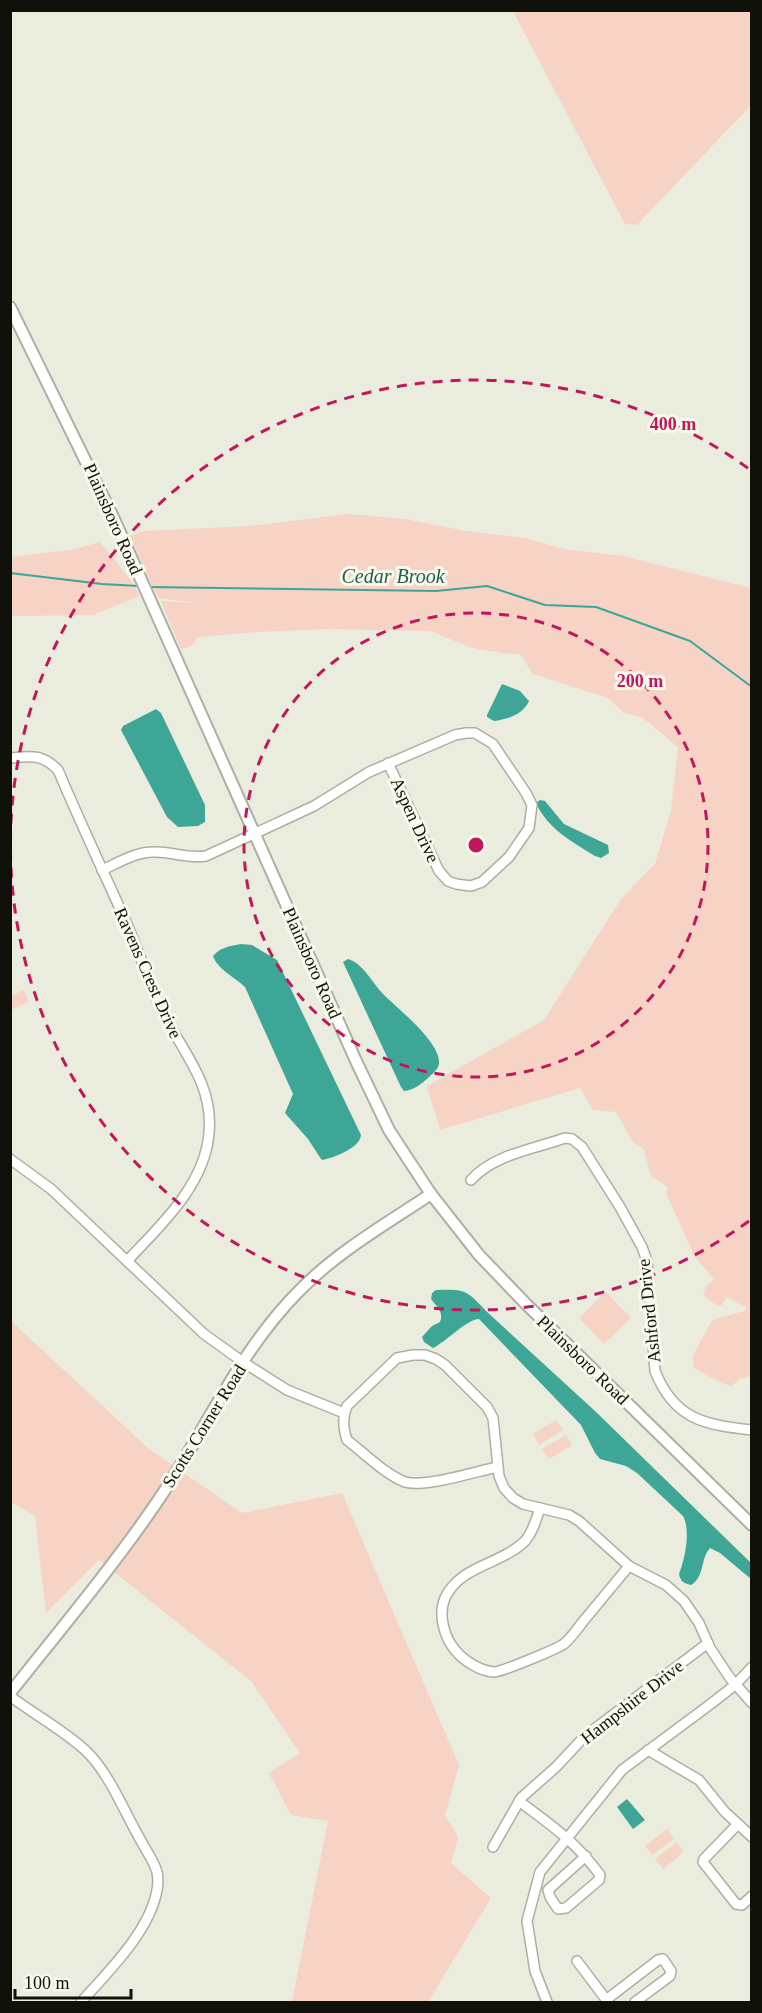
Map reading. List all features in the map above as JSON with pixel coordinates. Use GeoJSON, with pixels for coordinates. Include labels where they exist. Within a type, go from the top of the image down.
{"type":"FeatureCollection","features":[{"type":"Feature","properties":{"kind":"street","name":"Plainsboro Road"},"geometry":{"type":"LineString","coordinates":[[10,307],[88,464],[373,1099],[389,1130],[431,1194],[501,1280],[752,1525]]}},
{"type":"Feature","properties":{"kind":"street","name":"Aspen Drive"},"geometry":{"type":"LineString","coordinates":[[254,834],[314,806],[361,776],[388,763],[465,733],[475,733],[493,744],[532,805],[529,828],[509,857],[482,882],[471,886],[448,881],[439,872],[388,763]]}},
{"type":"Feature","properties":{"kind":"street","name":"Ravens Crest Drive"},"geometry":{"type":"LineString","coordinates":[[10,758],[38,756],[46,759],[58,770],[159,1004],[174,1035],[199,1074],[207,1095],[210,1114],[209,1135],[200,1166],[185,1194],[163,1223],[127,1261]]}},
{"type":"Feature","properties":{"kind":"street"},"geometry":{"type":"LineString","coordinates":[[102,870],[143,853],[156,852],[192,858],[206,856],[254,834]]}},
{"type":"Feature","properties":{"kind":"street","name":"Ashford Drive"},"geometry":{"type":"LineString","coordinates":[[471,1180],[490,1164],[565,1138],[572,1139],[582,1147],[642,1247],[646,1261],[655,1371],[661,1387],[674,1404],[690,1417],[705,1423],[752,1430]]}},
{"type":"Feature","properties":{"kind":"street"},"geometry":{"type":"LineString","coordinates":[[10,1159],[51,1189],[204,1334],[287,1390],[344,1413]]}},
{"type":"Feature","properties":{"kind":"street","name":"Scotts Corner Road"},"geometry":{"type":"LineString","coordinates":[[10,1695],[158,1501],[243,1362],[279,1313],[316,1274],[431,1194]]}},
{"type":"Feature","properties":{"kind":"street"},"geometry":{"type":"LineString","coordinates":[[498,1467],[423,1483],[407,1483],[396,1478],[347,1440],[344,1431],[344,1413],[347,1406],[397,1358],[425,1355],[445,1365],[488,1407],[493,1418],[498,1467],[504,1488],[513,1498],[523,1503],[569,1515],[579,1521],[629,1566],[666,1585],[684,1601],[735,1684],[752,1703]]}},
{"type":"Feature","properties":{"kind":"street"},"geometry":{"type":"LineString","coordinates":[[540,1508],[534,1527],[526,1539],[516,1548],[463,1575],[452,1586],[444,1600],[442,1618],[446,1633],[454,1649],[472,1665],[496,1672],[560,1647],[629,1566]]}},
{"type":"Feature","properties":{"kind":"street","name":"Hampshire Drive"},"geometry":{"type":"LineString","coordinates":[[493,1847],[519,1801],[585,1736],[708,1643]]}},
{"type":"Feature","properties":{"kind":"street"},"geometry":{"type":"LineString","coordinates":[[546,1999],[535,1971],[527,1921],[540,1872],[622,1770],[712,1703],[752,1667]]}},
{"type":"Feature","properties":{"kind":"street"},"geometry":{"type":"LineString","coordinates":[[10,1695],[87,1752],[113,1791],[156,1871],[157,1889],[142,1926],[110,1970],[81,2002]]}},
{"type":"Feature","properties":{"kind":"street"},"geometry":{"type":"LineString","coordinates":[[648,1750],[699,1780],[724,1812],[752,1837]]}},
{"type":"Feature","properties":{"kind":"street"},"geometry":{"type":"LineString","coordinates":[[519,1801],[567,1837],[586,1856],[600,1875],[599,1880],[566,1908],[558,1909],[548,1890],[586,1856]]}},
{"type":"Feature","properties":{"kind":"street"},"geometry":{"type":"LineString","coordinates":[[738,1824],[703,1862],[736,1904],[742,1905],[752,1896]]}},
{"type":"Feature","properties":{"kind":"street"},"geometry":{"type":"LineString","coordinates":[[577,1961],[607,2001],[658,1960],[663,1959],[672,1971],[670,1976],[635,2002]]}},
{"type":"Feature","properties":{"kind":"shaded area"},"geometry":{"type":"Polygon","coordinates":[[[513,11],[751,11],[751,105],[637,225],[625,224],[513,11]]]}},
{"type":"Feature","properties":{"kind":"shaded area"},"geometry":{"type":"Polygon","coordinates":[[[348,514],[405,519],[466,531],[526,538],[564,549],[623,556],[751,588],[752,1376],[739,1379],[732,1386],[721,1383],[694,1368],[693,1356],[712,1320],[744,1311],[747,1308],[726,1297],[722,1305],[716,1305],[704,1296],[705,1288],[714,1279],[695,1257],[667,1196],[667,1186],[651,1176],[644,1149],[633,1142],[616,1112],[593,1110],[580,1088],[440,1130],[427,1086],[544,1020],[621,899],[655,864],[671,810],[678,747],[642,717],[624,713],[608,698],[533,674],[520,654],[472,648],[430,631],[328,629],[258,632],[197,637],[193,645],[181,649],[161,601],[198,603],[158,598],[130,536],[144,531],[249,526],[348,514]]]}},
{"type":"Feature","properties":{"kind":"shaded area"},"geometry":{"type":"Polygon","coordinates":[[[100,542],[133,583],[139,596],[93,615],[11,616],[11,557],[71,550],[100,542]]]}},
{"type":"Feature","properties":{"kind":"shaded area"},"geometry":{"type":"Polygon","coordinates":[[[24,990],[29,1002],[11,1010],[11,996],[24,990]]]}},
{"type":"Feature","properties":{"kind":"shaded area"},"geometry":{"type":"Polygon","coordinates":[[[606,1292],[631,1318],[604,1344],[579,1318],[606,1292]]]}},
{"type":"Feature","properties":{"kind":"shaded area"},"geometry":{"type":"Polygon","coordinates":[[[10,1320],[149,1449],[242,1513],[342,1493],[459,1765],[445,1815],[458,1837],[451,1863],[491,1898],[428,2002],[292,2002],[328,1821],[291,1815],[269,1773],[300,1753],[251,1681],[99,1560],[46,1613],[35,1516],[11,1502],[10,1320]]]}},
{"type":"Feature","properties":{"kind":"shaded area"},"geometry":{"type":"Polygon","coordinates":[[[556,1420],[563,1430],[539,1445],[533,1434],[556,1420]]]}},
{"type":"Feature","properties":{"kind":"shaded area"},"geometry":{"type":"Polygon","coordinates":[[[566,1435],[572,1445],[549,1459],[542,1449],[566,1435]]]}},
{"type":"Feature","properties":{"kind":"shaded area"},"geometry":{"type":"Polygon","coordinates":[[[667,1829],[674,1839],[652,1855],[645,1846],[667,1829]]]}},
{"type":"Feature","properties":{"kind":"shaded area"},"geometry":{"type":"Polygon","coordinates":[[[677,1842],[684,1852],[663,1869],[655,1859],[677,1842]]]}},
{"type":"Feature","properties":{"kind":"water"},"geometry":{"type":"Polygon","coordinates":[[[502,684],[520,691],[529,701],[519,713],[494,721],[487,715],[502,684]]]}},
{"type":"Feature","properties":{"kind":"water"},"geometry":{"type":"Polygon","coordinates":[[[156,709],[161,713],[205,805],[205,822],[198,826],[178,827],[167,817],[121,730],[123,726],[156,709]]]}},
{"type":"Feature","properties":{"kind":"water"},"geometry":{"type":"Polygon","coordinates":[[[540,800],[545,801],[564,824],[608,845],[609,853],[601,858],[595,856],[561,834],[541,812],[536,803],[540,800]]]}},
{"type":"Feature","properties":{"kind":"water"},"geometry":{"type":"Polygon","coordinates":[[[252,945],[277,960],[361,1135],[360,1140],[352,1148],[328,1159],[321,1159],[308,1139],[285,1113],[293,1094],[245,987],[223,969],[213,956],[229,946],[252,945]]]}},
{"type":"Feature","properties":{"kind":"water"},"geometry":{"type":"Polygon","coordinates":[[[348,959],[363,969],[384,995],[419,1028],[435,1049],[439,1059],[438,1067],[414,1088],[404,1091],[401,1087],[343,962],[348,959]]]}},
{"type":"Feature","properties":{"kind":"water"},"geometry":{"type":"Polygon","coordinates":[[[436,1290],[465,1292],[474,1299],[595,1411],[751,1563],[751,1579],[720,1553],[710,1548],[701,1573],[695,1582],[691,1585],[683,1582],[679,1574],[685,1553],[687,1529],[683,1516],[637,1473],[626,1466],[600,1459],[581,1425],[479,1319],[469,1323],[433,1348],[424,1342],[422,1337],[432,1326],[440,1322],[441,1318],[439,1310],[431,1299],[432,1293],[436,1290]]]}},
{"type":"Feature","properties":{"kind":"water"},"geometry":{"type":"Polygon","coordinates":[[[627,1799],[645,1820],[633,1829],[617,1807],[627,1799]]]}},
{"type":"Feature","properties":{"kind":"waterway","name":"Cedar Brook"},"geometry":{"type":"LineString","coordinates":[[10,573],[139,586]]}},
{"type":"Feature","properties":{"kind":"waterway","name":"Cedar Brook"},"geometry":{"type":"LineString","coordinates":[[148,587],[436,591],[487,586],[545,605],[596,607],[690,641],[752,687]]}}]}
